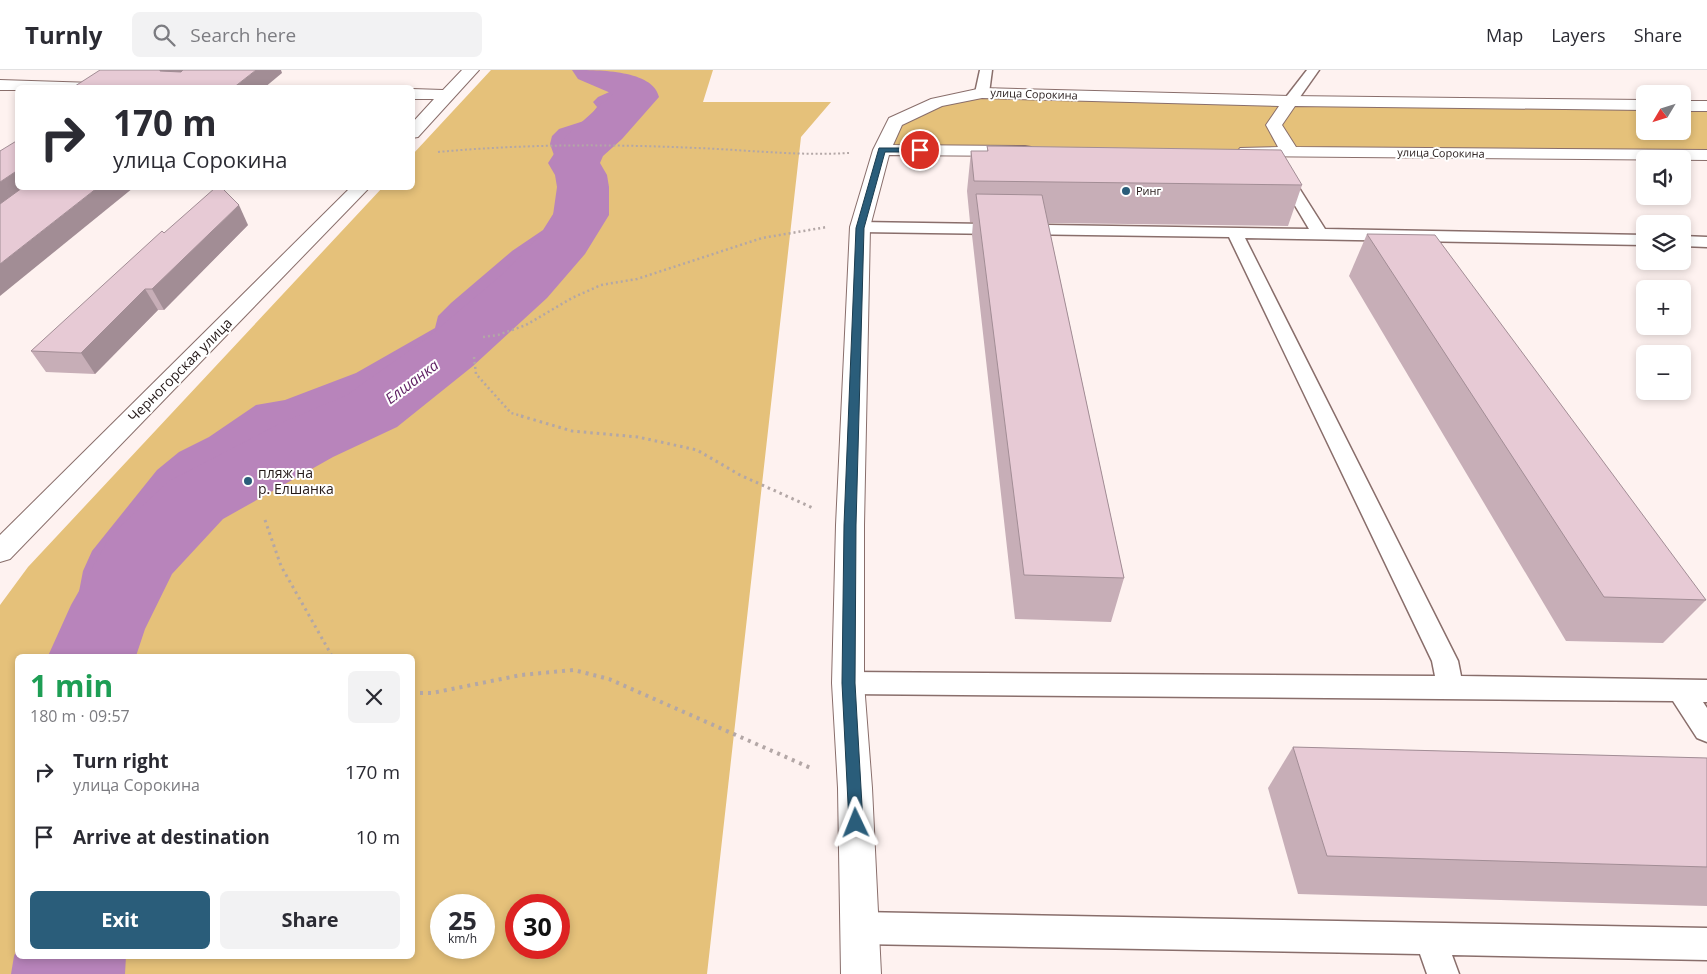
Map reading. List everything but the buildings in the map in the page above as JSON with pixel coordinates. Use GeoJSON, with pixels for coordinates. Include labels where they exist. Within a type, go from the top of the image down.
{"type":"FeatureCollection","features":[{"type":"Feature","properties":{"kind":"street"},"geometry":{"type":"LineString","coordinates":[[415,130],[471,70]]}},
{"type":"Feature","properties":{"kind":"street"},"geometry":{"type":"LineString","coordinates":[[0,85],[15,85]]}},
{"type":"Feature","properties":{"kind":"street","name":"улица Сорокина"},"geometry":{"type":"LineString","coordinates":[[861,974],[855,788],[848,683],[850,525],[860,228],[882,150],[895,122],[937,102],[982,92],[1290,101],[1636,106]]}},
{"type":"Feature","properties":{"kind":"street"},"geometry":{"type":"LineString","coordinates":[[415,94],[448,95]]}},
{"type":"Feature","properties":{"kind":"street"},"geometry":{"type":"LineString","coordinates":[[1290,101],[1274,125],[1290,152]]}},
{"type":"Feature","properties":{"kind":"street"},"geometry":{"type":"LineString","coordinates":[[1691,106],[1707,106]]}},
{"type":"Feature","properties":{"kind":"street"},"geometry":{"type":"LineString","coordinates":[[882,150],[1041,151]]}},
{"type":"Feature","properties":{"kind":"street","name":"улица Сорокина"},"geometry":{"type":"LineString","coordinates":[[1230,152],[1707,156]]}},
{"type":"Feature","properties":{"kind":"street","name":"Черногорская улица"},"geometry":{"type":"LineString","coordinates":[[0,552],[358,190]]}},
{"type":"Feature","properties":{"kind":"lane"},"geometry":{"type":"LineString","coordinates":[[982,92],[986,70]]}},
{"type":"Feature","properties":{"kind":"lane"},"geometry":{"type":"LineString","coordinates":[[1290,101],[1314,70]]}},
{"type":"Feature","properties":{"kind":"lane"},"geometry":{"type":"LineString","coordinates":[[1270,152],[1320,234]]}},
{"type":"Feature","properties":{"kind":"lane"},"geometry":{"type":"LineString","coordinates":[[860,228],[1636,240]]}},
{"type":"Feature","properties":{"kind":"lane"},"geometry":{"type":"LineString","coordinates":[[1235,233],[1445,661],[1450,687]]}},
{"type":"Feature","properties":{"kind":"lane"},"geometry":{"type":"LineString","coordinates":[[1691,241],[1707,242]]}},
{"type":"Feature","properties":{"kind":"lane"},"geometry":{"type":"LineString","coordinates":[[848,683],[1450,687],[1707,691]]}},
{"type":"Feature","properties":{"kind":"lane"},"geometry":{"type":"LineString","coordinates":[[1680,690],[1707,730]]}},
{"type":"Feature","properties":{"kind":"lane"},"geometry":{"type":"LineString","coordinates":[[859,928],[1707,944]]}},
{"type":"Feature","properties":{"kind":"lane"},"geometry":{"type":"LineString","coordinates":[[1430,940],[1443,974]]}},
{"type":"Feature","properties":{"kind":"path"},"geometry":{"type":"LineString","coordinates":[[430,153],[492,146],[730,149],[821,155],[882,150]]}},
{"type":"Feature","properties":{"kind":"path"},"geometry":{"type":"LineString","coordinates":[[483,337],[498,335],[526,325],[572,298],[601,285],[637,279],[762,238],[830,226],[860,228]]}},
{"type":"Feature","properties":{"kind":"path"},"geometry":{"type":"LineString","coordinates":[[474,357],[476,374],[511,413],[572,431],[638,437],[697,450],[740,475],[850,525]]}},
{"type":"Feature","properties":{"kind":"path"},"geometry":{"type":"LineString","coordinates":[[265,520],[281,566],[331,654]]}},
{"type":"Feature","properties":{"kind":"path"},"geometry":{"type":"LineString","coordinates":[[415,693],[432,693],[521,675],[574,670],[609,678],[855,788]]}},
{"type":"Feature","properties":{"kind":"shaded area"},"geometry":{"type":"Polygon","coordinates":[[[491,70],[713,70],[703,102],[831,102],[801,137],[707,974],[0,974],[0,605],[28,567],[380,190],[415,190],[415,152],[491,70]]]}},
{"type":"Feature","properties":{"kind":"shaded area"},"geometry":{"type":"Polygon","coordinates":[[[623,86],[631,89],[630,92],[635,97],[617,125],[596,133],[585,156],[592,170],[592,177],[585,198],[573,222],[560,242],[534,265],[537,273],[516,299],[507,315],[494,321],[463,326],[461,336],[450,351],[406,384],[384,391],[354,395],[331,404],[232,471],[183,499],[180,514],[183,531],[176,551],[137,583],[126,608],[113,616],[92,615],[77,602],[83,571],[92,551],[157,470],[179,452],[209,437],[256,405],[285,400],[356,373],[435,328],[438,316],[451,303],[512,251],[543,230],[567,192],[570,173],[555,158],[550,144],[552,136],[559,129],[587,120],[597,107],[593,102],[598,97],[623,86]]]}},
{"type":"Feature","properties":{"kind":"shaded area"},"geometry":{"type":"Polygon","coordinates":[[[982,93],[1636,105],[1636,140],[1691,140],[1691,106],[1707,106],[1707,155],[1691,155],[1691,150],[1636,150],[1636,155],[882,150],[895,122],[915,111],[982,93]]]}},
{"type":"Feature","properties":{"kind":"waterway","name":"Елшанка"},"geometry":{"type":"LineString","coordinates":[[93,654],[102,629],[140,556],[196,500],[307,440],[372,411],[450,352],[526,285],[565,242],[581,215],[583,187],[581,175],[574,163],[583,148],[605,129],[636,97],[635,88],[616,78],[594,70]]}},
{"type":"Feature","properties":{"kind":"waterway","name":"Елшанка"},"geometry":{"type":"LineString","coordinates":[[68,974],[70,959]]}},
{"type":"Feature","properties":{"kind":"place","name":"Ринг"},"geometry":{"type":"Point","coordinates":[1126,191]}},
{"type":"Feature","properties":{"kind":"place","name":"пляж на р. Елшанка"},"geometry":{"type":"Point","coordinates":[248,481]}},
{"type":"Feature","properties":{"kind":"route"},"geometry":{"type":"LineString","coordinates":[[856,823],[848,683],[850,525],[860,228],[882,150],[920,150]]}}]}
